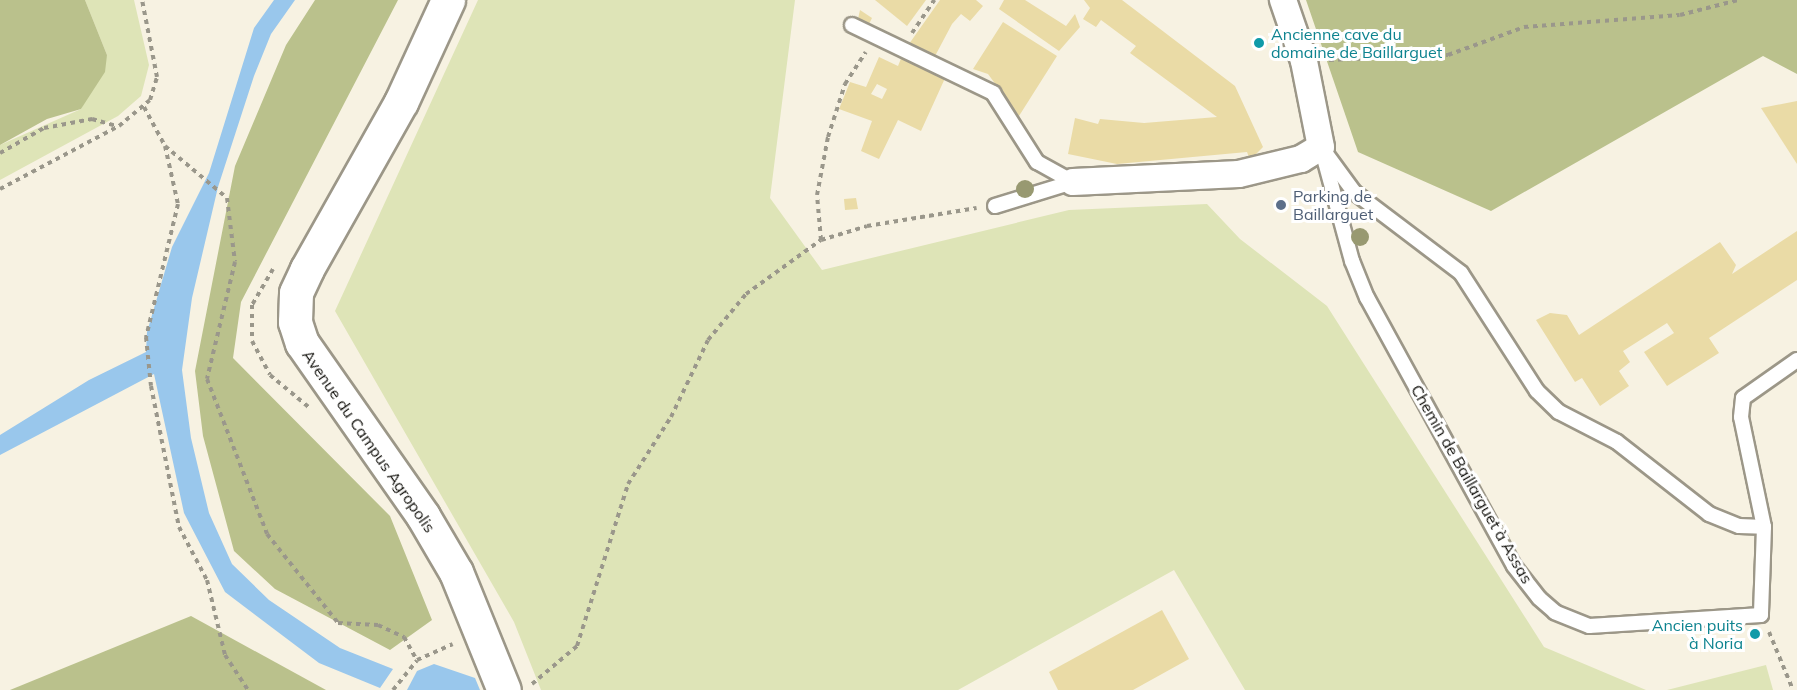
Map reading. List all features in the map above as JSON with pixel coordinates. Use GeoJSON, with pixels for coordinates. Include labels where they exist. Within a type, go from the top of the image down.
{"type":"FeatureCollection","features":[{"type":"Feature","properties":{"kind":"street","name":"Avenue du Campus Agropolis"},"geometry":{"type":"LineString","coordinates":[[448,0],[401,102],[296,293],[295,322],[302,343],[423,516],[482,633],[504,690]]}},
{"type":"Feature","properties":{"kind":"street"},"geometry":{"type":"LineString","coordinates":[[1072,182],[1239,174],[1301,159],[1321,147],[1304,61],[1282,0]]}},
{"type":"Feature","properties":{"kind":"lane"},"geometry":{"type":"LineString","coordinates":[[852,25],[879,42],[993,93],[1037,162],[1072,182]]}},
{"type":"Feature","properties":{"kind":"lane"},"geometry":{"type":"LineString","coordinates":[[1321,147],[1362,199],[1461,273],[1537,391],[1559,412],[1617,442],[1709,514],[1740,526],[1764,527]]}},
{"type":"Feature","properties":{"kind":"lane","name":"Chemin de Baillarguet à Assas"},"geometry":{"type":"LineString","coordinates":[[1321,147],[1352,261],[1367,298],[1514,566],[1539,598],[1555,612],[1589,626],[1761,615]]}},
{"type":"Feature","properties":{"kind":"lane"},"geometry":{"type":"LineString","coordinates":[[995,206],[1072,182]]}},
{"type":"Feature","properties":{"kind":"lane"},"geometry":{"type":"LineString","coordinates":[[1761,615],[1764,527],[1741,417],[1743,398],[1797,360]]}},
{"type":"Feature","properties":{"kind":"path"},"geometry":{"type":"LineString","coordinates":[[0,189],[118,126],[144,107],[157,77],[142,0]]}},
{"type":"Feature","properties":{"kind":"path"},"geometry":{"type":"LineString","coordinates":[[901,51],[934,0]]}},
{"type":"Feature","properties":{"kind":"path"},"geometry":{"type":"LineString","coordinates":[[1304,61],[1448,55],[1524,27],[1680,15],[1738,0]]}},
{"type":"Feature","properties":{"kind":"path"},"geometry":{"type":"LineString","coordinates":[[821,240],[817,195],[828,137],[845,84],[869,48],[879,42]]}},
{"type":"Feature","properties":{"kind":"path"},"geometry":{"type":"LineString","coordinates":[[144,107],[165,146],[178,204],[146,337],[151,386],[178,527],[207,580],[225,655],[248,690]]}},
{"type":"Feature","properties":{"kind":"path"},"geometry":{"type":"LineString","coordinates":[[0,153],[44,128],[92,119],[118,126]]}},
{"type":"Feature","properties":{"kind":"path"},"geometry":{"type":"LineString","coordinates":[[165,146],[227,198],[235,262],[207,380],[267,534],[338,623],[378,625],[404,637],[417,660]]}},
{"type":"Feature","properties":{"kind":"path"},"geometry":{"type":"LineString","coordinates":[[524,690],[565,659],[585,631],[628,484],[671,417],[708,340],[746,294],[821,240],[911,217],[995,206]]}},
{"type":"Feature","properties":{"kind":"path"},"geometry":{"type":"LineString","coordinates":[[277,263],[252,305],[252,341],[270,375],[319,414]]}},
{"type":"Feature","properties":{"kind":"path"},"geometry":{"type":"LineString","coordinates":[[1761,615],[1793,690]]}},
{"type":"Feature","properties":{"kind":"path"},"geometry":{"type":"LineString","coordinates":[[393,690],[417,660],[482,633]]}},
{"type":"Feature","properties":{"kind":"green space"},"geometry":{"type":"Polygon","coordinates":[[[0,0],[85,0],[107,55],[105,72],[81,109],[47,119],[0,145],[0,0]]]}},
{"type":"Feature","properties":{"kind":"green space"},"geometry":{"type":"Polygon","coordinates":[[[85,0],[134,0],[149,65],[141,96],[118,116],[0,180],[0,145],[81,109],[107,55],[85,0]]]}},
{"type":"Feature","properties":{"kind":"green space"},"geometry":{"type":"Polygon","coordinates":[[[315,0],[398,0],[241,302],[233,358],[390,516],[432,620],[390,650],[275,589],[234,551],[203,436],[195,371],[235,166],[286,45],[315,0]]]}},
{"type":"Feature","properties":{"kind":"green space"},"geometry":{"type":"Polygon","coordinates":[[[478,0],[795,0],[770,198],[822,270],[1069,210],[1207,204],[1240,239],[1327,306],[1544,647],[1646,690],[1245,690],[1174,570],[958,690],[541,690],[514,622],[335,311],[478,0]]]}},
{"type":"Feature","properties":{"kind":"green space"},"geometry":{"type":"Polygon","coordinates":[[[1306,0],[1797,0],[1797,74],[1763,56],[1491,211],[1358,152],[1306,0]]]}},
{"type":"Feature","properties":{"kind":"green space"},"geometry":{"type":"Polygon","coordinates":[[[191,616],[326,690],[10,690],[191,616]]]}},
{"type":"Feature","properties":{"kind":"green space"},"geometry":{"type":"Polygon","coordinates":[[[1766,665],[1773,690],[1667,690],[1766,665]]]}},
{"type":"Feature","properties":{"kind":"water"},"geometry":{"type":"Polygon","coordinates":[[[274,0],[295,0],[271,34],[254,76],[218,187],[192,298],[182,370],[191,438],[209,513],[232,564],[269,600],[340,648],[393,669],[380,688],[319,663],[225,592],[184,513],[154,374],[0,455],[0,435],[89,380],[146,352],[147,332],[172,247],[209,173],[254,28],[274,0]]]}},
{"type":"Feature","properties":{"kind":"water"},"geometry":{"type":"Polygon","coordinates":[[[434,664],[475,678],[480,690],[407,690],[417,671],[434,664]]]}},
{"type":"Feature","properties":{"kind":"building"},"geometry":{"type":"Polygon","coordinates":[[[875,0],[926,0],[907,26],[875,0]]]}},
{"type":"Feature","properties":{"kind":"building"},"geometry":{"type":"Polygon","coordinates":[[[940,0],[976,0],[983,6],[970,21],[961,14],[952,24],[934,58],[909,44],[940,0]]]}},
{"type":"Feature","properties":{"kind":"building"},"geometry":{"type":"Polygon","coordinates":[[[1004,0],[1025,0],[1066,26],[1075,14],[1080,27],[1059,51],[999,9],[1004,0]]]}},
{"type":"Feature","properties":{"kind":"building"},"geometry":{"type":"Polygon","coordinates":[[[1084,0],[1122,0],[1235,86],[1263,147],[1250,160],[1247,152],[1117,164],[1068,154],[1075,118],[1098,124],[1100,119],[1144,123],[1217,117],[1130,53],[1136,46],[1101,20],[1096,27],[1083,19],[1090,8],[1084,0]]]}},
{"type":"Feature","properties":{"kind":"building"},"geometry":{"type":"Polygon","coordinates":[[[860,10],[872,18],[869,24],[858,19],[860,10]]]}},
{"type":"Feature","properties":{"kind":"building"},"geometry":{"type":"Polygon","coordinates":[[[1003,22],[1057,56],[1019,116],[988,74],[973,69],[1003,22]]]}},
{"type":"Feature","properties":{"kind":"building"},"geometry":{"type":"Polygon","coordinates":[[[902,56],[946,76],[921,131],[898,120],[879,159],[861,151],[872,121],[839,109],[850,82],[866,87],[879,57],[898,66],[902,56]],[[877,84],[871,94],[882,99],[887,89],[877,84]]]}},
{"type":"Feature","properties":{"kind":"building"},"geometry":{"type":"Polygon","coordinates":[[[1797,101],[1797,164],[1761,108],[1797,101]]]}},
{"type":"Feature","properties":{"kind":"building"},"geometry":{"type":"Polygon","coordinates":[[[856,198],[858,209],[845,210],[844,199],[856,198]]]}},
{"type":"Feature","properties":{"kind":"building"},"geometry":{"type":"Polygon","coordinates":[[[1797,231],[1797,280],[1709,338],[1719,353],[1667,386],[1644,352],[1674,333],[1667,323],[1623,351],[1630,362],[1619,371],[1629,386],[1600,406],[1582,378],[1575,382],[1536,320],[1550,313],[1567,315],[1579,335],[1720,242],[1736,265],[1732,274],[1797,231]]]}},
{"type":"Feature","properties":{"kind":"building"},"geometry":{"type":"Polygon","coordinates":[[[1162,610],[1189,659],[1133,690],[1058,690],[1049,672],[1162,610]]]}},
{"type":"Feature","properties":{"kind":"building","name":"Ancien puits à Noria"},"geometry":{"type":"Polygon","coordinates":[[[1755,627],[1760,629],[1762,634],[1760,639],[1755,641],[1750,639],[1748,634],[1750,629],[1755,627]]]}},
{"type":"Feature","properties":{"kind":"place","name":"Ancienne cave du domaine de Baillarguet"},"geometry":{"type":"Point","coordinates":[1259,43]}},
{"type":"Feature","properties":{"kind":"place","name":"Parking de Baillarguet"},"geometry":{"type":"Point","coordinates":[1281,205]}},
{"type":"Feature","properties":{"kind":"place","name":"Ancien puits à Noria"},"geometry":{"type":"Point","coordinates":[1755,634]}}]}
